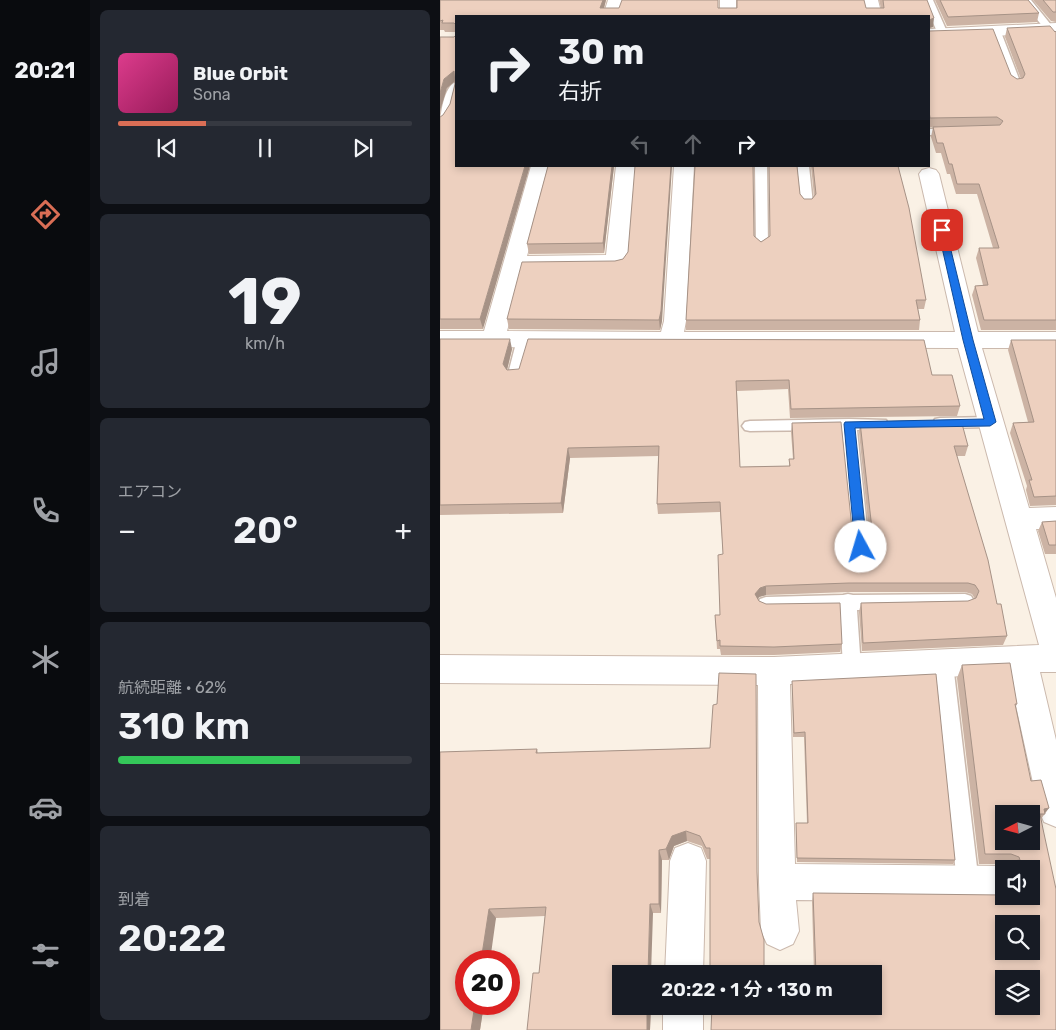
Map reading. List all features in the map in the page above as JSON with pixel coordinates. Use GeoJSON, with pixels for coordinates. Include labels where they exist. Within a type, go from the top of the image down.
{"type":"FeatureCollection","features":[{"type":"Feature","properties":{"kind":"street"},"geometry":{"type":"LineString","coordinates":[[611,15],[616,0]]}},
{"type":"Feature","properties":{"kind":"street"},"geometry":{"type":"LineString","coordinates":[[728,0],[728,15]]}},
{"type":"Feature","properties":{"kind":"street"},"geometry":{"type":"LineString","coordinates":[[870,0],[874,15]]}},
{"type":"Feature","properties":{"kind":"street"},"geometry":{"type":"LineString","coordinates":[[936,34],[1054,31]]}},
{"type":"Feature","properties":{"kind":"street"},"geometry":{"type":"LineString","coordinates":[[494,339],[541,167]]}},
{"type":"Feature","properties":{"kind":"street"},"geometry":{"type":"LineString","coordinates":[[514,263],[616,262],[626,167]]}},
{"type":"Feature","properties":{"kind":"street"},"geometry":{"type":"LineString","coordinates":[[671,339],[675,321],[684,167]]}},
{"type":"Feature","properties":{"kind":"street"},"geometry":{"type":"LineString","coordinates":[[929,174],[968,340],[1056,650]]}},
{"type":"Feature","properties":{"kind":"street"},"geometry":{"type":"LineString","coordinates":[[440,339],[1056,340]]}},
{"type":"Feature","properties":{"kind":"street"},"geometry":{"type":"LineString","coordinates":[[1020,519],[1056,518]]}},
{"type":"Feature","properties":{"kind":"street"},"geometry":{"type":"LineString","coordinates":[[440,669],[774,671],[1056,658]]}},
{"type":"Feature","properties":{"kind":"street"},"geometry":{"type":"LineString","coordinates":[[1021,660],[1056,810]]}},
{"type":"Feature","properties":{"kind":"street"},"geometry":{"type":"LineString","coordinates":[[774,671],[777,882],[780,931]]}},
{"type":"Feature","properties":{"kind":"street"},"geometry":{"type":"LineString","coordinates":[[684,965],[688,861]]}},
{"type":"Feature","properties":{"kind":"street"},"geometry":{"type":"LineString","coordinates":[[777,882],[995,884]]}},
{"type":"Feature","properties":{"kind":"street"},"geometry":{"type":"LineString","coordinates":[[682,1030],[683,1015]]}},
{"type":"Feature","properties":{"kind":"lane"},"geometry":{"type":"LineString","coordinates":[[928,0],[936,34]]}},
{"type":"Feature","properties":{"kind":"lane"},"geometry":{"type":"LineString","coordinates":[[1026,0],[1054,31]]}},
{"type":"Feature","properties":{"kind":"lane"},"geometry":{"type":"LineString","coordinates":[[996,32],[1016,84]]}},
{"type":"Feature","properties":{"kind":"lane"},"geometry":{"type":"LineString","coordinates":[[440,123],[455,87]]}},
{"type":"Feature","properties":{"kind":"lane"},"geometry":{"type":"LineString","coordinates":[[930,132],[966,132]]}},
{"type":"Feature","properties":{"kind":"lane"},"geometry":{"type":"LineString","coordinates":[[762,167],[762,246]]}},
{"type":"Feature","properties":{"kind":"lane"},"geometry":{"type":"LineString","coordinates":[[803,167],[807,204]]}},
{"type":"Feature","properties":{"kind":"lane"},"geometry":{"type":"LineString","coordinates":[[515,374],[524,339]]}},
{"type":"Feature","properties":{"kind":"lane"},"geometry":{"type":"LineString","coordinates":[[924,423],[990,422]]}},
{"type":"Feature","properties":{"kind":"lane"},"geometry":{"type":"LineString","coordinates":[[849,424],[861,547]]}},
{"type":"Feature","properties":{"kind":"lane"},"geometry":{"type":"LineString","coordinates":[[750,426],[896,424]]}},
{"type":"Feature","properties":{"kind":"lane"},"geometry":{"type":"LineString","coordinates":[[848,601],[852,668]]}},
{"type":"Feature","properties":{"kind":"lane"},"geometry":{"type":"LineString","coordinates":[[766,604],[848,601],[965,601]]}},
{"type":"Feature","properties":{"kind":"lane"},"geometry":{"type":"LineString","coordinates":[[944,664],[968,884]]}},
{"type":"Feature","properties":{"kind":"building"},"geometry":{"type":"Polygon","coordinates":[[[440,0],[603,0],[600,8],[619,8],[622,0],[718,0],[718,8],[737,8],[737,0],[864,0],[866,8],[884,8],[883,0],[927,0],[934,18],[930,20],[930,15],[455,15],[455,24],[442,23],[443,20],[440,21],[440,0]]]}},
{"type":"Feature","properties":{"kind":"building"},"geometry":{"type":"Polygon","coordinates":[[[940,0],[1028,0],[1039,13],[948,17],[940,0]]]}},
{"type":"Feature","properties":{"kind":"building"},"geometry":{"type":"Polygon","coordinates":[[[1043,0],[1056,0],[1056,12],[1053,12],[1043,0]]]}},
{"type":"Feature","properties":{"kind":"building"},"geometry":{"type":"Polygon","coordinates":[[[1050,26],[1056,31],[1056,320],[984,320],[975,286],[988,285],[979,248],[999,248],[979,184],[957,184],[952,164],[949,164],[943,143],[937,143],[933,127],[1000,125],[1003,121],[997,117],[930,118],[930,31],[993,29],[1011,75],[1017,79],[1023,78],[1025,74],[1007,28],[1050,26]]]}},
{"type":"Feature","properties":{"kind":"building"},"geometry":{"type":"Polygon","coordinates":[[[440,37],[454,37],[455,84],[454,71],[444,79],[440,93],[440,37]]]}},
{"type":"Feature","properties":{"kind":"building"},"geometry":{"type":"Polygon","coordinates":[[[455,84],[455,167],[525,167],[480,319],[440,319],[440,117],[450,104],[455,84]]]}},
{"type":"Feature","properties":{"kind":"building"},"geometry":{"type":"Polygon","coordinates":[[[548,167],[612,167],[603,243],[527,244],[548,167]]]}},
{"type":"Feature","properties":{"kind":"building"},"geometry":{"type":"Polygon","coordinates":[[[635,167],[671,167],[659,320],[507,319],[522,262],[615,261],[623,259],[628,252],[635,167]]]}},
{"type":"Feature","properties":{"kind":"building"},"geometry":{"type":"Polygon","coordinates":[[[695,167],[753,167],[754,236],[761,242],[770,236],[769,167],[797,167],[800,194],[804,199],[812,199],[816,194],[813,167],[898,167],[909,208],[926,300],[916,300],[920,320],[686,320],[695,167]]]}},
{"type":"Feature","properties":{"kind":"building"},"geometry":{"type":"Polygon","coordinates":[[[440,339],[510,339],[503,364],[507,370],[519,369],[528,339],[924,340],[932,375],[952,375],[960,406],[791,409],[789,380],[736,381],[740,467],[790,466],[789,459],[794,459],[792,423],[841,422],[853,538],[856,545],[863,547],[870,544],[873,538],[860,422],[961,420],[968,446],[954,446],[988,560],[997,604],[1001,604],[1007,636],[863,643],[861,603],[968,601],[976,598],[979,591],[975,585],[968,583],[849,583],[766,586],[760,588],[755,594],[759,601],[766,604],[840,603],[842,644],[774,647],[720,646],[720,640],[717,641],[715,615],[720,615],[718,555],[723,554],[720,502],[657,504],[659,446],[568,448],[561,503],[440,505],[440,339]]]}},
{"type":"Feature","properties":{"kind":"building"},"geometry":{"type":"Polygon","coordinates":[[[1011,340],[1056,340],[1056,496],[1034,497],[1029,480],[1032,480],[1013,423],[1034,422],[1011,340]]]}},
{"type":"Feature","properties":{"kind":"building"},"geometry":{"type":"Polygon","coordinates":[[[1056,521],[1056,545],[1049,545],[1042,522],[1056,521]]]}},
{"type":"Feature","properties":{"kind":"building"},"geometry":{"type":"Polygon","coordinates":[[[1010,663],[1017,704],[1015,704],[1031,781],[1041,780],[1049,808],[1044,809],[1045,814],[1040,814],[1056,889],[1056,1030],[711,1030],[712,1015],[882,1015],[882,965],[816,965],[813,893],[995,895],[995,905],[1040,905],[1040,860],[1020,860],[1019,857],[1011,854],[985,854],[962,665],[1010,663]]]}},
{"type":"Feature","properties":{"kind":"building"},"geometry":{"type":"Polygon","coordinates":[[[719,673],[756,674],[757,872],[759,922],[764,940],[764,965],[710,965],[710,848],[706,848],[700,836],[686,831],[672,836],[666,849],[659,850],[659,904],[650,904],[648,965],[612,965],[612,1015],[647,1015],[647,1030],[527,1030],[533,973],[539,973],[546,907],[489,909],[483,950],[455,950],[455,1015],[473,1015],[471,1030],[440,1030],[440,752],[537,749],[536,753],[710,748],[713,705],[717,704],[719,673]]]}},
{"type":"Feature","properties":{"kind":"building"},"geometry":{"type":"Polygon","coordinates":[[[936,674],[955,860],[797,858],[796,823],[808,823],[805,732],[794,733],[792,681],[936,674]]]}},
{"type":"Feature","properties":{"kind":"route"},"geometry":{"type":"LineString","coordinates":[[861,547],[849,424],[990,422],[942,230]]}}]}
